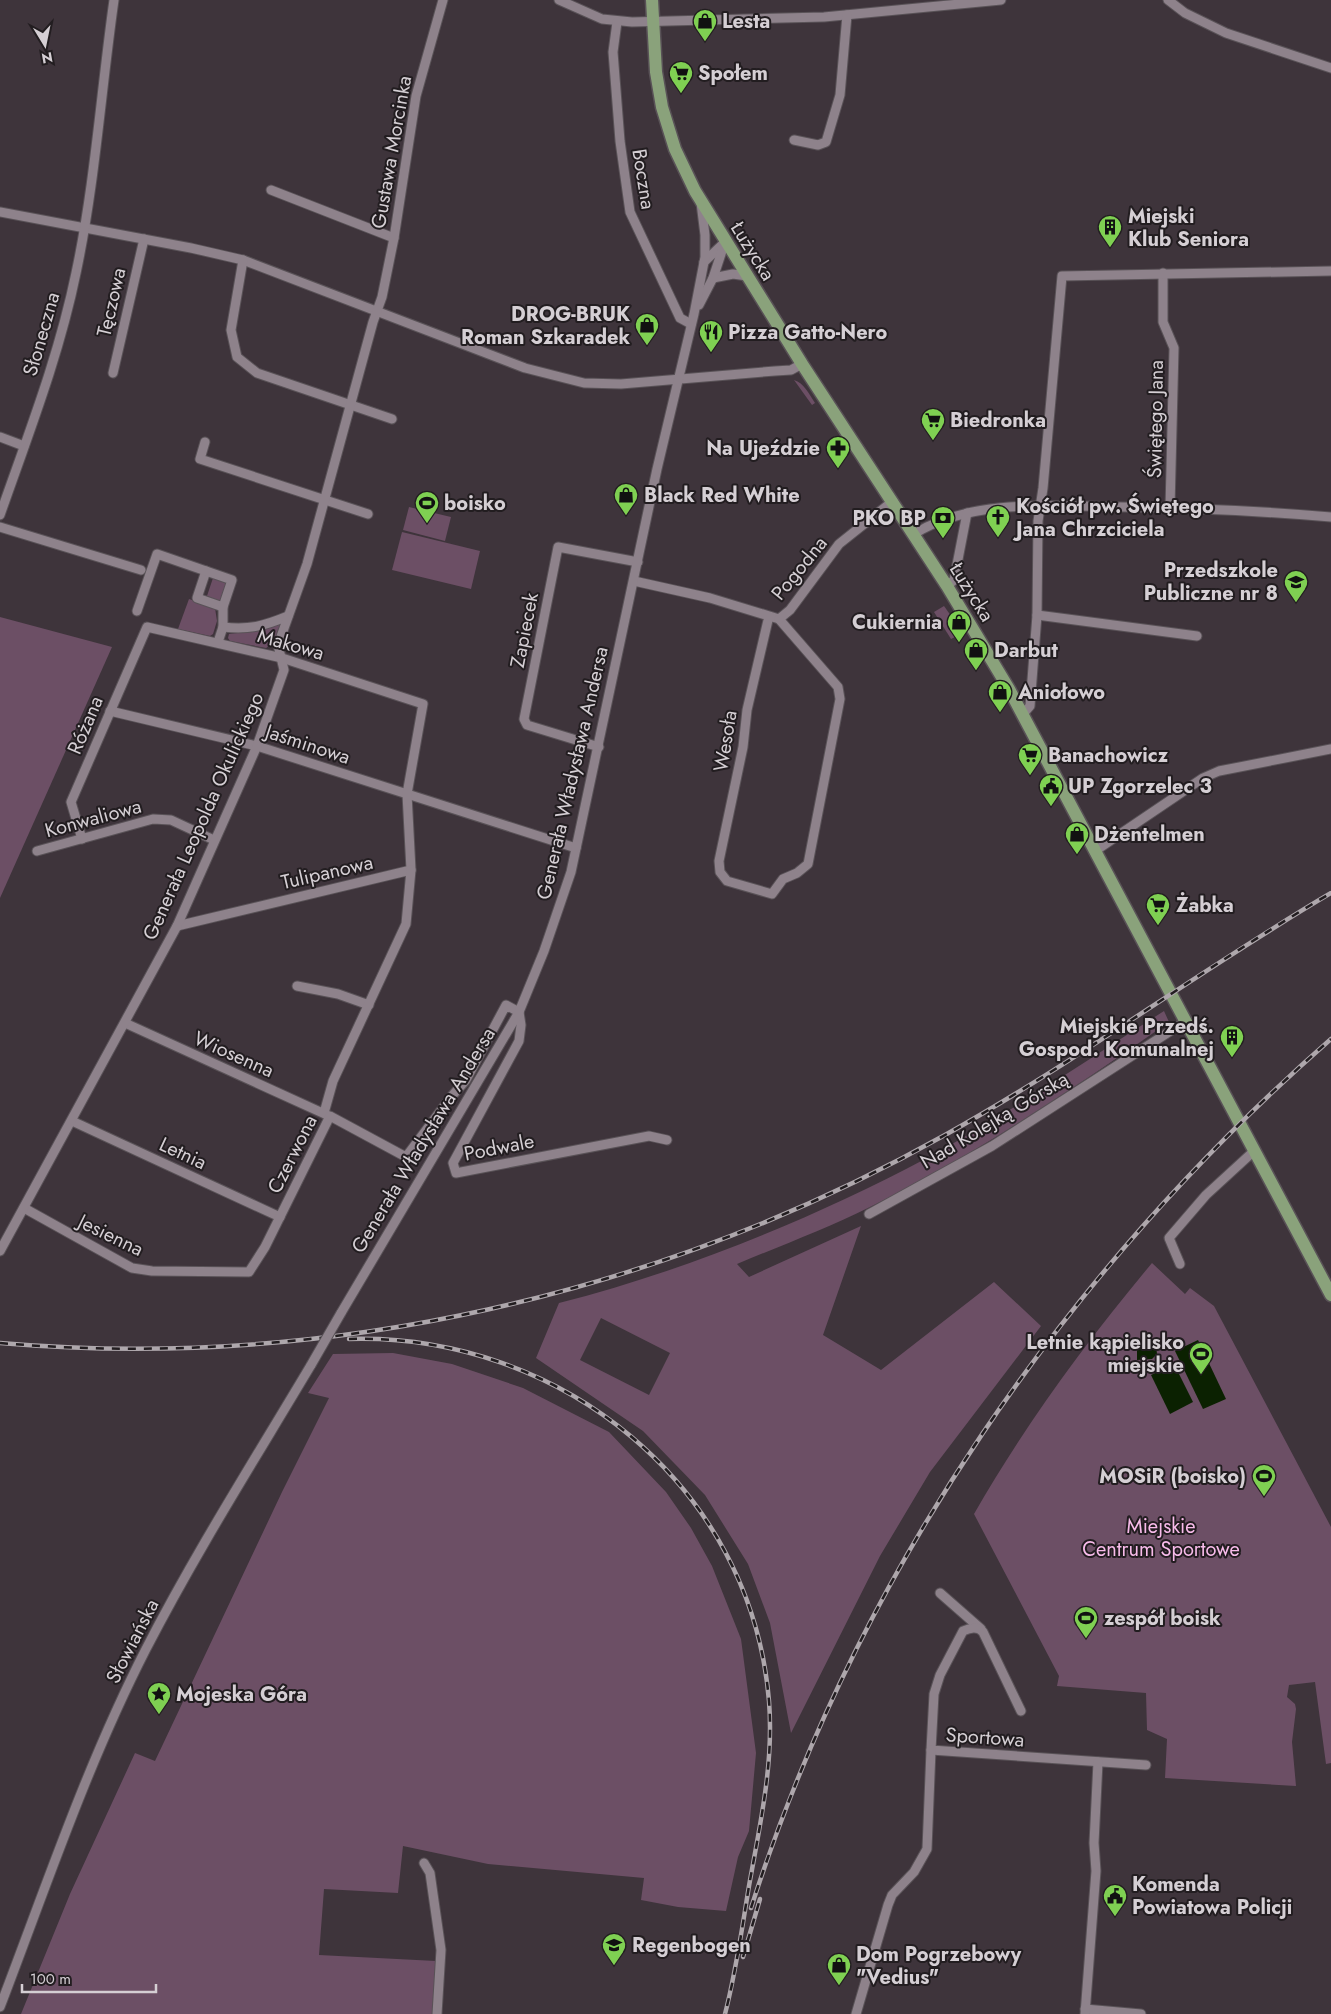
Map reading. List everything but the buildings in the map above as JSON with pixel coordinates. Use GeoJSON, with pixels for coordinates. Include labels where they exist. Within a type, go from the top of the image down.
{"type":"FeatureCollection","features":[{"type":"Feature","properties":{"kind":"main road","name":"Łużycka"},"geometry":{"type":"LineString","coordinates":[[652,0],[652,22],[658,83],[667,127],[682,167],[701,203],[802,364],[894,501],[947,586],[1023,714],[1254,1151],[1278,1190],[1331,1295]]}},
{"type":"Feature","properties":{"kind":"street","name":"Słoneczna"},"geometry":{"type":"LineString","coordinates":[[0,514],[60,337],[76,274],[84,229],[114,0]]}},
{"type":"Feature","properties":{"kind":"street","name":"Gustawa Morcinka"},"geometry":{"type":"LineString","coordinates":[[378,311],[394,238],[416,96],[443,0]]}},
{"type":"Feature","properties":{"kind":"street"},"geometry":{"type":"LineString","coordinates":[[559,0],[602,19],[616,22],[792,19],[1001,0]]}},
{"type":"Feature","properties":{"kind":"street"},"geometry":{"type":"LineString","coordinates":[[1168,0],[1185,13],[1226,33],[1331,68]]}},
{"type":"Feature","properties":{"kind":"street"},"geometry":{"type":"LineString","coordinates":[[794,140],[818,144],[826,142],[840,95],[847,15]]}},
{"type":"Feature","properties":{"kind":"street","name":"Boczna"},"geometry":{"type":"LineString","coordinates":[[616,22],[613,52],[620,141],[630,212],[680,318],[691,324]]}},
{"type":"Feature","properties":{"kind":"street"},"geometry":{"type":"LineString","coordinates":[[271,190],[394,238]]}},
{"type":"Feature","properties":{"kind":"street","name":"Generała Władysława Andersa"},"geometry":{"type":"LineString","coordinates":[[341,1313],[519,1012],[544,951],[570,872],[678,378],[694,314],[704,262],[705,235],[701,203]]}},
{"type":"Feature","properties":{"kind":"street"},"geometry":{"type":"LineString","coordinates":[[0,212],[243,260],[525,368],[564,379],[596,384],[791,370],[802,364]]}},
{"type":"Feature","properties":{"kind":"street","name":"Tęczowa"},"geometry":{"type":"LineString","coordinates":[[113,373],[144,239]]}},
{"type":"Feature","properties":{"kind":"street"},"geometry":{"type":"LineString","coordinates":[[704,262],[725,242]]}},
{"type":"Feature","properties":{"kind":"street","name":"Generała Władysława Andersa"},"geometry":{"type":"LineString","coordinates":[[694,314],[713,278],[725,242]]}},
{"type":"Feature","properties":{"kind":"street"},"geometry":{"type":"LineString","coordinates":[[243,260],[231,330],[237,357],[257,373],[392,420]]}},
{"type":"Feature","properties":{"kind":"street"},"geometry":{"type":"LineString","coordinates":[[1023,714],[1030,706],[1037,615],[1038,521],[1062,276],[1331,271]]}},
{"type":"Feature","properties":{"kind":"street","name":"Świętego Jana"},"geometry":{"type":"LineString","coordinates":[[1163,273],[1163,322],[1174,348],[1170,508]]}},
{"type":"Feature","properties":{"kind":"street"},"geometry":{"type":"LineString","coordinates":[[713,278],[733,274],[747,276]]}},
{"type":"Feature","properties":{"kind":"street","name":"Generała Leopolda Okulickiego"},"geometry":{"type":"LineString","coordinates":[[0,1251],[177,926],[257,746],[284,670],[278,645],[307,564],[352,407],[373,322],[378,311]]}},
{"type":"Feature","properties":{"kind":"street"},"geometry":{"type":"LineString","coordinates":[[0,437],[24,446]]}},
{"type":"Feature","properties":{"kind":"street"},"geometry":{"type":"LineString","coordinates":[[205,442],[200,459],[325,502],[368,514]]}},
{"type":"Feature","properties":{"kind":"street","name":"Pogodna"},"geometry":{"type":"LineString","coordinates":[[779,618],[790,610],[839,544],[894,501]]}},
{"type":"Feature","properties":{"kind":"street","name":"Świętego Jana"},"geometry":{"type":"LineString","coordinates":[[914,534],[940,521],[967,513],[1041,505],[1170,508],[1331,517]]}},
{"type":"Feature","properties":{"kind":"street"},"geometry":{"type":"LineString","coordinates":[[947,586],[954,580],[967,513]]}},
{"type":"Feature","properties":{"kind":"street"},"geometry":{"type":"LineString","coordinates":[[0,527],[141,570]]}},
{"type":"Feature","properties":{"kind":"street","name":"Zapiecek"},"geometry":{"type":"LineString","coordinates":[[599,746],[528,725],[524,719],[558,548],[638,562]]}},
{"type":"Feature","properties":{"kind":"street"},"geometry":{"type":"LineString","coordinates":[[137,611],[157,554],[232,580],[223,607],[223,627],[218,642]]}},
{"type":"Feature","properties":{"kind":"street"},"geometry":{"type":"LineString","coordinates":[[206,571],[197,598],[223,607]]}},
{"type":"Feature","properties":{"kind":"street","name":"Pogodna"},"geometry":{"type":"LineString","coordinates":[[634,581],[710,598],[779,618],[838,687],[840,699],[808,864]]}},
{"type":"Feature","properties":{"kind":"street"},"geometry":{"type":"LineString","coordinates":[[1037,615],[1197,636]]}},
{"type":"Feature","properties":{"kind":"street"},"geometry":{"type":"LineString","coordinates":[[223,627],[240,629],[264,626],[288,616]]}},
{"type":"Feature","properties":{"kind":"street","name":"Wesoła"},"geometry":{"type":"LineString","coordinates":[[769,616],[747,710],[743,747],[720,861],[720,872],[727,881],[772,894],[783,880],[797,873],[808,864]]}},
{"type":"Feature","properties":{"kind":"street","name":"Makowa"},"geometry":{"type":"LineString","coordinates":[[147,627],[282,658],[423,704],[407,794]]}},
{"type":"Feature","properties":{"kind":"street","name":"Różana"},"geometry":{"type":"LineString","coordinates":[[82,839],[71,802],[147,627]]}},
{"type":"Feature","properties":{"kind":"street","name":"Jaśminowa"},"geometry":{"type":"LineString","coordinates":[[110,711],[257,746],[576,848]]}},
{"type":"Feature","properties":{"kind":"street"},"geometry":{"type":"LineString","coordinates":[[1095,851],[1203,778],[1219,771],[1331,749]]}},
{"type":"Feature","properties":{"kind":"street"},"geometry":{"type":"LineString","coordinates":[[327,1115],[333,1081],[406,924],[411,870],[407,794]]}},
{"type":"Feature","properties":{"kind":"street","name":"Konwaliowa"},"geometry":{"type":"LineString","coordinates":[[37,851],[154,819],[171,820],[214,840]]}},
{"type":"Feature","properties":{"kind":"street","name":"Tulipanowa"},"geometry":{"type":"LineString","coordinates":[[177,926],[411,870]]}},
{"type":"Feature","properties":{"kind":"street"},"geometry":{"type":"LineString","coordinates":[[297,986],[338,994],[369,1005]]}},
{"type":"Feature","properties":{"kind":"street","name":"Czerwona"},"geometry":{"type":"LineString","coordinates":[[249,1272],[280,1217],[327,1115],[406,1157],[466,1080],[506,1005],[519,1012]]}},
{"type":"Feature","properties":{"kind":"street","name":"Podwale"},"geometry":{"type":"LineString","coordinates":[[519,1012],[521,1026],[519,1041],[453,1163],[456,1174],[649,1136],[667,1140]]}},
{"type":"Feature","properties":{"kind":"street","name":"Nad Kolejką Górską"},"geometry":{"type":"LineString","coordinates":[[870,1214],[992,1146],[1186,1021]]}},
{"type":"Feature","properties":{"kind":"street","name":"Wiosenna"},"geometry":{"type":"LineString","coordinates":[[125,1023],[327,1115]]}},
{"type":"Feature","properties":{"kind":"street","name":"Letnia"},"geometry":{"type":"LineString","coordinates":[[72,1121],[280,1217]]}},
{"type":"Feature","properties":{"kind":"street"},"geometry":{"type":"LineString","coordinates":[[1180,1264],[1169,1238],[1206,1196],[1254,1151]]}},
{"type":"Feature","properties":{"kind":"street","name":"Jesienna"},"geometry":{"type":"LineString","coordinates":[[24,1208],[132,1268],[152,1271],[249,1272]]}},
{"type":"Feature","properties":{"kind":"street","name":"Słowiańska"},"geometry":{"type":"LineString","coordinates":[[0,2007],[97,1754],[145,1650],[201,1550],[341,1313]]}},
{"type":"Feature","properties":{"kind":"street","name":"Sportowa"},"geometry":{"type":"LineString","coordinates":[[940,1594],[981,1629],[1021,1711]]}},
{"type":"Feature","properties":{"kind":"street","name":"Sportowa"},"geometry":{"type":"LineString","coordinates":[[981,1629],[969,1628],[963,1632],[940,1675],[934,1694],[931,1750],[1146,1765]]}},
{"type":"Feature","properties":{"kind":"street"},"geometry":{"type":"LineString","coordinates":[[856,2014],[892,1895],[914,1872],[927,1848],[931,1750]]}},
{"type":"Feature","properties":{"kind":"street"},"geometry":{"type":"LineString","coordinates":[[1098,1762],[1094,1843],[1096,1871],[1085,2012],[1141,2014]]}},
{"type":"Feature","properties":{"kind":"street"},"geometry":{"type":"LineString","coordinates":[[424,1864],[430,1872],[441,1950],[437,2014]]}},
{"type":"Feature","properties":{"kind":"green space"},"geometry":{"type":"Polygon","coordinates":[[[794,380],[803,386],[815,403],[812,405],[794,380]]]}},
{"type":"Feature","properties":{"kind":"green space"},"geometry":{"type":"Polygon","coordinates":[[[837,437],[844,448],[837,453],[832,440],[837,437]]]}},
{"type":"Feature","properties":{"kind":"green space","name":"boisko"},"geometry":{"type":"Polygon","coordinates":[[[409,507],[451,517],[445,541],[403,530],[409,507]]]}},
{"type":"Feature","properties":{"kind":"green space"},"geometry":{"type":"Polygon","coordinates":[[[402,532],[480,551],[471,589],[392,570],[402,532]]]}},
{"type":"Feature","properties":{"kind":"green space"},"geometry":{"type":"Polygon","coordinates":[[[213,578],[228,582],[222,602],[207,596],[213,578]]]}},
{"type":"Feature","properties":{"kind":"green space"},"geometry":{"type":"Polygon","coordinates":[[[189,599],[215,608],[217,621],[213,634],[210,636],[178,629],[189,599]]]}},
{"type":"Feature","properties":{"kind":"green space"},"geometry":{"type":"Polygon","coordinates":[[[944,606],[963,633],[951,639],[934,612],[944,606]]]}},
{"type":"Feature","properties":{"kind":"green space"},"geometry":{"type":"Polygon","coordinates":[[[0,617],[112,647],[0,898],[0,617]]]}},
{"type":"Feature","properties":{"kind":"green space"},"geometry":{"type":"Polygon","coordinates":[[[281,624],[275,642],[266,648],[230,641],[228,638],[229,634],[262,630],[281,624]]]}},
{"type":"Feature","properties":{"kind":"green space"},"geometry":{"type":"Polygon","coordinates":[[[1164,1011],[1169,1022],[1097,1072],[948,1166],[853,1215],[737,1264],[749,1277],[861,1226],[823,1335],[881,1370],[994,1282],[1041,1326],[930,1472],[880,1556],[791,1733],[770,1623],[748,1564],[705,1495],[643,1431],[536,1358],[559,1303],[606,1290],[700,1259],[839,1202],[957,1141],[1164,1011]],[[601,1318],[580,1360],[649,1395],[670,1353],[601,1318]]]}},
{"type":"Feature","properties":{"kind":"green space","name":"Miejskie Centrum Sportowe"},"geometry":{"type":"Polygon","coordinates":[[[1152,1263],[1185,1294],[1190,1288],[1214,1306],[1331,1527],[1331,1763],[1326,1764],[1315,1682],[1289,1685],[1287,1697],[1295,1704],[1296,1709],[1292,1742],[1296,1786],[1165,1778],[1167,1739],[1147,1730],[1146,1693],[1057,1686],[1059,1676],[974,1514],[1035,1416],[1080,1354],[1152,1263]]]}},
{"type":"Feature","properties":{"kind":"green space"},"geometry":{"type":"Polygon","coordinates":[[[393,1353],[452,1364],[523,1388],[609,1432],[666,1492],[691,1528],[712,1566],[741,1639],[756,1753],[749,1831],[738,1857],[726,1911],[678,1907],[641,1900],[644,1878],[488,1864],[403,1846],[398,1893],[324,1889],[319,1955],[436,1961],[433,2014],[21,2014],[70,1894],[135,1753],[155,1761],[282,1492],[329,1398],[308,1393],[333,1354],[393,1353]]]}},
{"type":"Feature","properties":{"kind":"shaded area","name":"Letnie kąpielisko miejskie"},"geometry":{"type":"Polygon","coordinates":[[[1198,1340],[1226,1399],[1203,1409],[1175,1351],[1198,1340]]]}},
{"type":"Feature","properties":{"kind":"shaded area"},"geometry":{"type":"Polygon","coordinates":[[[1148,1342],[1156,1346],[1157,1354],[1152,1359],[1137,1360],[1137,1347],[1148,1342]]]}},
{"type":"Feature","properties":{"kind":"shaded area"},"geometry":{"type":"Polygon","coordinates":[[[1174,1364],[1193,1402],[1170,1414],[1151,1375],[1174,1364]]]}},
{"type":"Feature","properties":{"kind":"railway"},"geometry":{"type":"LineString","coordinates":[[0,1343],[123,1349],[245,1345],[367,1332],[488,1310],[607,1279],[723,1239],[836,1191],[945,1135],[1043,1077],[1282,922],[1331,893]]}},
{"type":"Feature","properties":{"kind":"railway"},"geometry":{"type":"LineString","coordinates":[[751,1908],[796,1784],[850,1663],[912,1546],[982,1434],[1060,1327],[1144,1225],[1235,1129],[1331,1039]]}},
{"type":"Feature","properties":{"kind":"railway"},"geometry":{"type":"LineString","coordinates":[[349,1339],[427,1344],[501,1363],[570,1394],[631,1437],[684,1490],[725,1552],[754,1623],[769,1701],[770,1724],[768,1771],[761,1817],[736,1966],[725,2014]]}},
{"type":"Feature","properties":{"kind":"railway"},"geometry":{"type":"LineString","coordinates":[[743,1957],[760,1899]]}},
{"type":"Feature","properties":{"kind":"place","name":"Lesta"},"geometry":{"type":"Point","coordinates":[705,42]}},
{"type":"Feature","properties":{"kind":"place","name":"Społem"},"geometry":{"type":"Point","coordinates":[681,94]}},
{"type":"Feature","properties":{"kind":"place","name":"Miejski Klub Seniora"},"geometry":{"type":"Point","coordinates":[1110,248]}},
{"type":"Feature","properties":{"kind":"place","name":"DROG-BRUK Roman Szkaradek"},"geometry":{"type":"Point","coordinates":[647,346]}},
{"type":"Feature","properties":{"kind":"place","name":"Pizza Gatto-Nero"},"geometry":{"type":"Point","coordinates":[711,353]}},
{"type":"Feature","properties":{"kind":"place","name":"Biedronka"},"geometry":{"type":"Point","coordinates":[933,441]}},
{"type":"Feature","properties":{"kind":"place","name":"Na Ujeździe"},"geometry":{"type":"Point","coordinates":[838,469]}},
{"type":"Feature","properties":{"kind":"place","name":"Black Red White"},"geometry":{"type":"Point","coordinates":[626,516]}},
{"type":"Feature","properties":{"kind":"place","name":"boisko"},"geometry":{"type":"Point","coordinates":[427,524]}},
{"type":"Feature","properties":{"kind":"place","name":"Kościół pw. Świętego Jana Chrzciciela"},"geometry":{"type":"Point","coordinates":[998,538]}},
{"type":"Feature","properties":{"kind":"place","name":"PKO BP"},"geometry":{"type":"Point","coordinates":[943,539]}},
{"type":"Feature","properties":{"kind":"place","name":"Przedszkole Publiczne nr 8"},"geometry":{"type":"Point","coordinates":[1296,603]}},
{"type":"Feature","properties":{"kind":"place","name":"Cukiernia"},"geometry":{"type":"Point","coordinates":[959,643]}},
{"type":"Feature","properties":{"kind":"place","name":"Darbut"},"geometry":{"type":"Point","coordinates":[976,671]}},
{"type":"Feature","properties":{"kind":"place","name":"Aniołowo"},"geometry":{"type":"Point","coordinates":[1000,713]}},
{"type":"Feature","properties":{"kind":"place","name":"Banachowicz"},"geometry":{"type":"Point","coordinates":[1030,776]}},
{"type":"Feature","properties":{"kind":"place","name":"UP Zgorzelec 3"},"geometry":{"type":"Point","coordinates":[1051,807]}},
{"type":"Feature","properties":{"kind":"place","name":"Dżentelmen"},"geometry":{"type":"Point","coordinates":[1077,855]}},
{"type":"Feature","properties":{"kind":"place","name":"Żabka"},"geometry":{"type":"Point","coordinates":[1158,926]}},
{"type":"Feature","properties":{"kind":"place","name":"Miejskie Przedś. Gospod. Komunalnej"},"geometry":{"type":"Point","coordinates":[1232,1058]}},
{"type":"Feature","properties":{"kind":"place","name":"Letnie kąpielisko miejskie"},"geometry":{"type":"Point","coordinates":[1201,1375]}},
{"type":"Feature","properties":{"kind":"place","name":"MOSiR (boisko)"},"geometry":{"type":"Point","coordinates":[1264,1497]}},
{"type":"Feature","properties":{"kind":"place","name":"zespół boisk"},"geometry":{"type":"Point","coordinates":[1086,1639]}},
{"type":"Feature","properties":{"kind":"place","name":"Mojeska Góra"},"geometry":{"type":"Point","coordinates":[159,1715]}},
{"type":"Feature","properties":{"kind":"place","name":"Komenda Powiatowa Policji"},"geometry":{"type":"Point","coordinates":[1115,1917]}},
{"type":"Feature","properties":{"kind":"place","name":"Regenbogen"},"geometry":{"type":"Point","coordinates":[614,1966]}},
{"type":"Feature","properties":{"kind":"place","name":"Dom Pogrzebowy \"Vedius\""},"geometry":{"type":"Point","coordinates":[839,1986]}}]}
